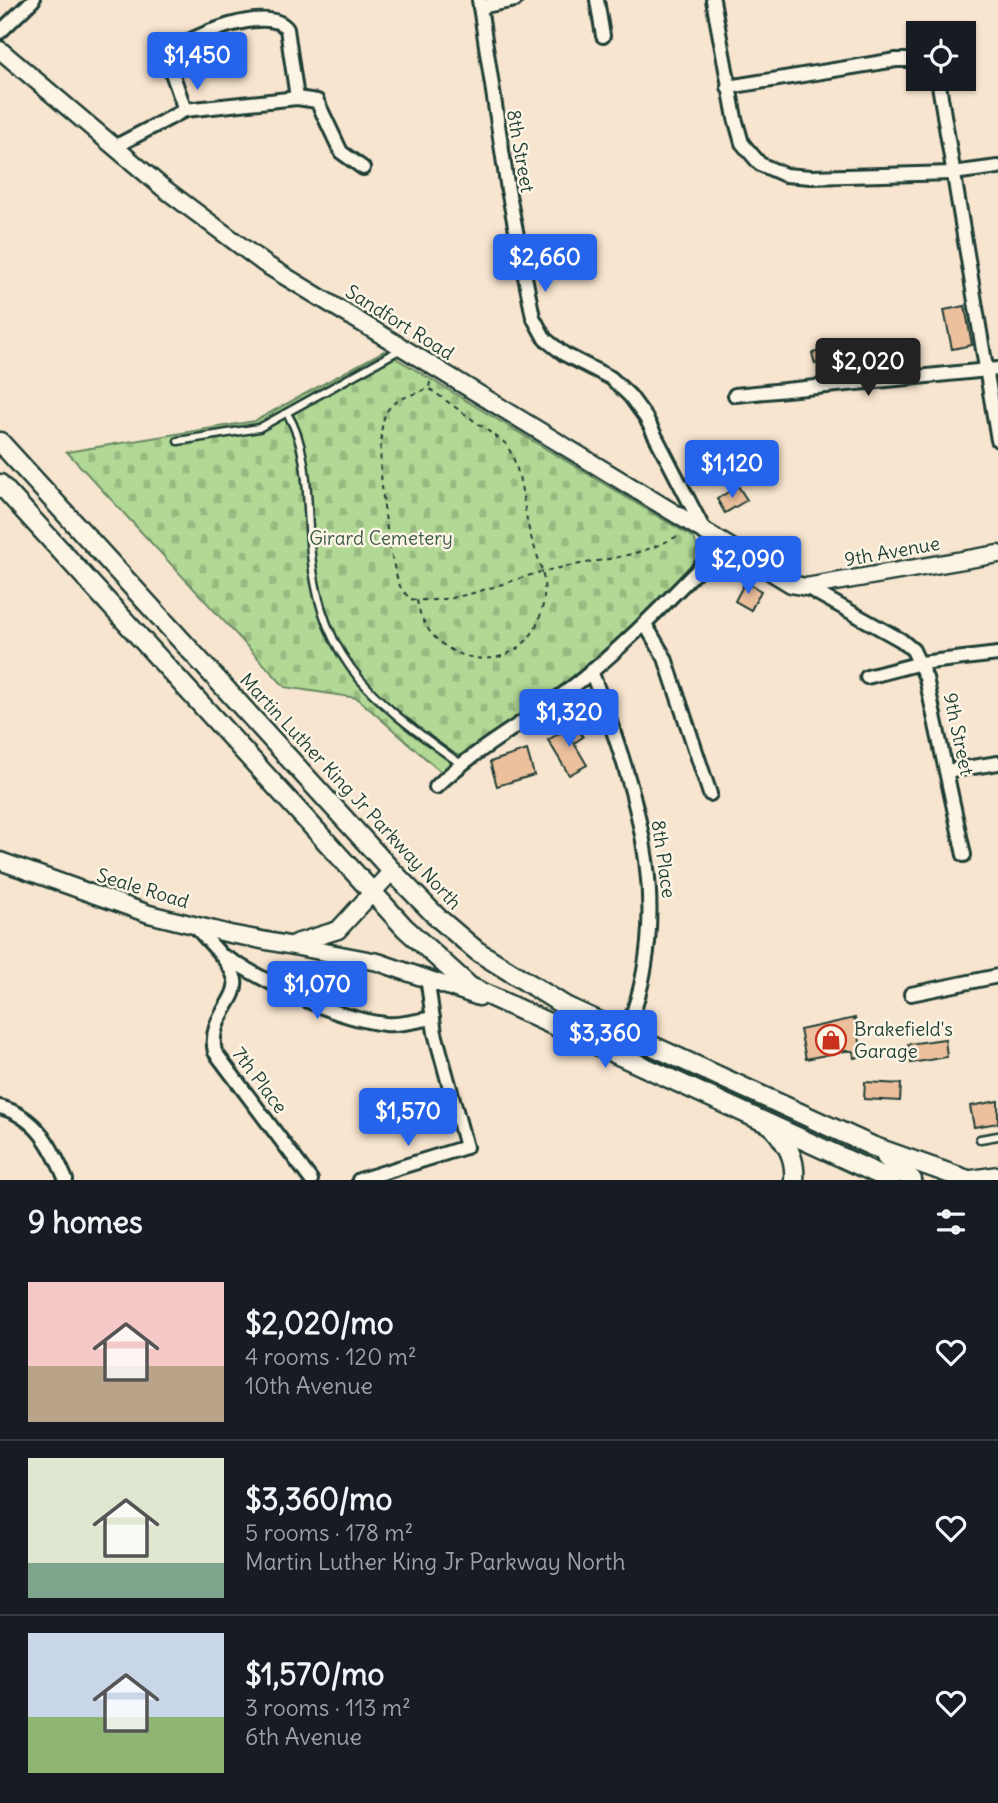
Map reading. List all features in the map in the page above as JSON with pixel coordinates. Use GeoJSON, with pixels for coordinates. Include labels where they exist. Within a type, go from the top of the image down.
{"type":"FeatureCollection","features":[{"type":"Feature","properties":{"kind":"main road","name":"Martin Luther King Jr Parkway North"},"geometry":{"type":"LineString","coordinates":[[0,442],[392,871],[457,935],[499,967],[565,1006],[872,1146],[970,1180]]}},
{"type":"Feature","properties":{"kind":"main road"},"geometry":{"type":"LineString","coordinates":[[0,484],[405,928],[470,986],[891,1180]]}},
{"type":"Feature","properties":{"kind":"main road"},"geometry":{"type":"LineString","coordinates":[[764,1121],[767,1098]]}},
{"type":"Feature","properties":{"kind":"main road"},"geometry":{"type":"LineString","coordinates":[[764,1121],[786,1142],[795,1164],[794,1180]]}},
{"type":"Feature","properties":{"kind":"main road"},"geometry":{"type":"LineString","coordinates":[[872,1146],[900,1167],[912,1180]]}},
{"type":"Feature","properties":{"kind":"main road"},"geometry":{"type":"LineString","coordinates":[[970,1180],[998,1176]]}},
{"type":"Feature","properties":{"kind":"street"},"geometry":{"type":"LineString","coordinates":[[0,32],[33,0]]}},
{"type":"Feature","properties":{"kind":"street"},"geometry":{"type":"LineString","coordinates":[[479,4],[515,0]]}},
{"type":"Feature","properties":{"kind":"street"},"geometry":{"type":"LineString","coordinates":[[597,0],[603,36]]}},
{"type":"Feature","properties":{"kind":"street"},"geometry":{"type":"LineString","coordinates":[[713,0],[728,87],[742,144],[760,164],[785,175],[953,173],[998,167]]}},
{"type":"Feature","properties":{"kind":"street","name":"8th Street"},"geometry":{"type":"LineString","coordinates":[[479,4],[508,190],[533,317],[545,339],[564,354],[611,378],[630,396],[646,418],[700,529]]}},
{"type":"Feature","properties":{"kind":"street"},"geometry":{"type":"LineString","coordinates":[[185,110],[170,67],[170,53],[180,43],[249,20],[268,18],[282,22],[287,29],[297,98]]}},
{"type":"Feature","properties":{"kind":"street","name":"Sandfort Road"},"geometry":{"type":"LineString","coordinates":[[0,50],[223,235],[433,368],[769,573],[791,584],[806,587]]}},
{"type":"Feature","properties":{"kind":"street"},"geometry":{"type":"LineString","coordinates":[[728,87],[906,60]]}},
{"type":"Feature","properties":{"kind":"street"},"geometry":{"type":"LineString","coordinates":[[940,91],[953,173],[992,369],[998,440]]}},
{"type":"Feature","properties":{"kind":"street"},"geometry":{"type":"LineString","coordinates":[[116,146],[157,122],[185,110],[297,98],[317,101],[341,152],[363,168]]}},
{"type":"Feature","properties":{"kind":"street"},"geometry":{"type":"LineString","coordinates":[[735,395],[992,369]]}},
{"type":"Feature","properties":{"kind":"street"},"geometry":{"type":"LineString","coordinates":[[436,787],[461,764],[591,671],[645,624],[723,544]]}},
{"type":"Feature","properties":{"kind":"street","name":"9th Avenue"},"geometry":{"type":"LineString","coordinates":[[806,587],[998,554]]}},
{"type":"Feature","properties":{"kind":"street"},"geometry":{"type":"LineString","coordinates":[[806,587],[901,640],[913,650],[921,663]]}},
{"type":"Feature","properties":{"kind":"street"},"geometry":{"type":"LineString","coordinates":[[645,624],[665,658],[710,794]]}},
{"type":"Feature","properties":{"kind":"street"},"geometry":{"type":"LineString","coordinates":[[867,677],[921,663],[998,654]]}},
{"type":"Feature","properties":{"kind":"street","name":"9th Street"},"geometry":{"type":"LineString","coordinates":[[921,663],[964,855]]}},
{"type":"Feature","properties":{"kind":"street","name":"8th Place"},"geometry":{"type":"LineString","coordinates":[[591,671],[628,776],[650,878],[647,957],[627,1032],[616,1054]]}},
{"type":"Feature","properties":{"kind":"street"},"geometry":{"type":"LineString","coordinates":[[947,771],[998,763]]}},
{"type":"Feature","properties":{"kind":"street","name":"Seale Road"},"geometry":{"type":"LineString","coordinates":[[0,861],[112,902],[195,926],[378,962],[511,1007]]}},
{"type":"Feature","properties":{"kind":"street","name":"Seale Road"},"geometry":{"type":"LineString","coordinates":[[276,944],[303,943],[338,930],[392,871]]}},
{"type":"Feature","properties":{"kind":"street","name":"7th Place"},"geometry":{"type":"LineString","coordinates":[[195,926],[230,968],[235,988],[217,1019],[212,1041],[215,1052],[312,1180]]}},
{"type":"Feature","properties":{"kind":"street"},"geometry":{"type":"LineString","coordinates":[[216,951],[267,982],[340,1013],[387,1025],[433,1018]]}},
{"type":"Feature","properties":{"kind":"street"},"geometry":{"type":"LineString","coordinates":[[911,994],[998,976]]}},
{"type":"Feature","properties":{"kind":"street"},"geometry":{"type":"LineString","coordinates":[[359,1180],[466,1147],[433,1018],[427,977]]}},
{"type":"Feature","properties":{"kind":"street"},"geometry":{"type":"LineString","coordinates":[[6,1108],[24,1116],[42,1134],[66,1180]]}},
{"type":"Feature","properties":{"kind":"lane"},"geometry":{"type":"LineString","coordinates":[[178,441],[259,428],[402,348]]}},
{"type":"Feature","properties":{"kind":"lane"},"geometry":{"type":"LineString","coordinates":[[287,413],[295,425],[300,451],[313,576],[331,639],[348,666],[380,701],[461,764]]}},
{"type":"Feature","properties":{"kind":"lane"},"geometry":{"type":"LineString","coordinates":[[980,1139],[998,1136]]}},
{"type":"Feature","properties":{"kind":"path"},"geometry":{"type":"LineString","coordinates":[[429,388],[433,368]]}},
{"type":"Feature","properties":{"kind":"path"},"geometry":{"type":"LineString","coordinates":[[429,388],[392,405],[385,412],[382,430],[384,499],[394,560],[400,586],[410,599],[425,601],[488,589],[544,571],[643,553],[700,529]]}},
{"type":"Feature","properties":{"kind":"path"},"geometry":{"type":"LineString","coordinates":[[417,600],[424,626],[445,645],[478,658],[498,658],[513,652],[531,639],[540,622],[544,596],[544,571],[529,531],[514,456],[505,443],[429,388]]}},
{"type":"Feature","properties":{"kind":"green space","name":"Girard Cemetery"},"geometry":{"type":"Polygon","coordinates":[[[384,351],[694,538],[697,547],[693,563],[637,622],[564,684],[441,772],[357,698],[285,687],[67,452],[255,421],[384,351]]]}},
{"type":"Feature","properties":{"kind":"building"},"geometry":{"type":"Polygon","coordinates":[[[965,306],[972,345],[952,349],[944,310],[965,306]]]}},
{"type":"Feature","properties":{"kind":"building"},"geometry":{"type":"Polygon","coordinates":[[[839,347],[841,359],[815,364],[812,353],[839,347]]]}},
{"type":"Feature","properties":{"kind":"building"},"geometry":{"type":"Polygon","coordinates":[[[738,486],[747,500],[725,513],[717,499],[738,486]]]}},
{"type":"Feature","properties":{"kind":"building"},"geometry":{"type":"Polygon","coordinates":[[[745,582],[761,591],[751,610],[735,601],[745,582]]]}},
{"type":"Feature","properties":{"kind":"building"},"geometry":{"type":"Polygon","coordinates":[[[575,724],[583,737],[574,743],[587,765],[569,775],[548,740],[575,724]]]}},
{"type":"Feature","properties":{"kind":"building"},"geometry":{"type":"Polygon","coordinates":[[[527,750],[534,775],[497,786],[490,762],[527,750]]]}},
{"type":"Feature","properties":{"kind":"building","name":"Brakefield's Garage"},"geometry":{"type":"Polygon","coordinates":[[[855,1018],[863,1056],[854,1058],[853,1051],[845,1051],[806,1059],[800,1030],[855,1018]]]}},
{"type":"Feature","properties":{"kind":"building"},"geometry":{"type":"Polygon","coordinates":[[[945,1039],[947,1057],[911,1063],[908,1044],[945,1039]]]}},
{"type":"Feature","properties":{"kind":"building"},"geometry":{"type":"Polygon","coordinates":[[[865,1082],[901,1084],[900,1101],[864,1099],[865,1082]]]}},
{"type":"Feature","properties":{"kind":"building"},"geometry":{"type":"Polygon","coordinates":[[[998,1101],[998,1123],[974,1127],[970,1106],[998,1101]]]}},
{"type":"Feature","properties":{"kind":"place","name":"Brakefield's Garage"},"geometry":{"type":"Point","coordinates":[831,1040]}}]}
